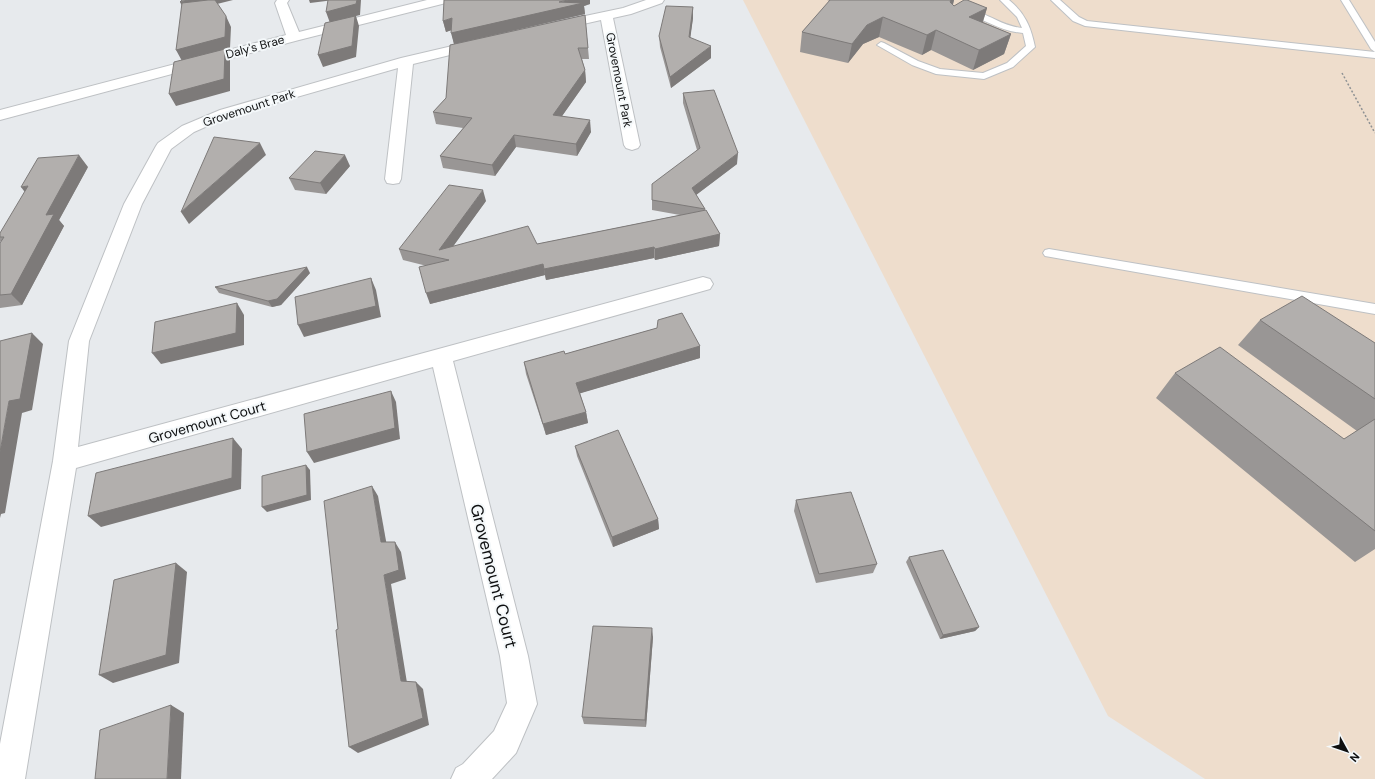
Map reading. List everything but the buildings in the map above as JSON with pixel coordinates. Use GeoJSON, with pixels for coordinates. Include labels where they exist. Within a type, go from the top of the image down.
{"type":"FeatureCollection","features":[{"type":"Feature","properties":{"kind":"street"},"geometry":{"type":"LineString","coordinates":[[283,0],[281,3],[294,37]]}},
{"type":"Feature","properties":{"kind":"street","name":"Daly's Brae"},"geometry":{"type":"LineString","coordinates":[[0,115],[294,37],[442,0]]}},
{"type":"Feature","properties":{"kind":"street","name":"Grovemount Park"},"geometry":{"type":"LineString","coordinates":[[544,29],[626,11],[658,0]]}},
{"type":"Feature","properties":{"kind":"street","name":"Grovemount Park"},"geometry":{"type":"LineString","coordinates":[[606,15],[632,145]]}},
{"type":"Feature","properties":{"kind":"street","name":"Grovemount Park"},"geometry":{"type":"LineString","coordinates":[[65,462],[79,341],[133,204],[164,146],[188,129],[225,113],[406,60],[491,41]]}},
{"type":"Feature","properties":{"kind":"street"},"geometry":{"type":"LineString","coordinates":[[393,179],[406,60]]}},
{"type":"Feature","properties":{"kind":"street","name":"Grovemount Court"},"geometry":{"type":"LineString","coordinates":[[65,462],[702,284]]}},
{"type":"Feature","properties":{"kind":"street","name":"Grovemount Court"},"geometry":{"type":"LineString","coordinates":[[441,357],[514,656],[522,704],[505,742],[474,775],[467,779]]}},
{"type":"Feature","properties":{"kind":"street"},"geometry":{"type":"LineString","coordinates":[[9,779],[65,462]]}},
{"type":"Feature","properties":{"kind":"lane"},"geometry":{"type":"LineString","coordinates":[[881,45],[915,63],[939,72],[984,76],[1010,65],[1031,47],[1024,19],[1004,0]]}},
{"type":"Feature","properties":{"kind":"lane"},"geometry":{"type":"LineString","coordinates":[[1055,0],[1076,20],[1085,23],[1375,56]]}},
{"type":"Feature","properties":{"kind":"lane"},"geometry":{"type":"LineString","coordinates":[[1345,0],[1375,49]]}},
{"type":"Feature","properties":{"kind":"lane"},"geometry":{"type":"LineString","coordinates":[[957,14],[963,12],[975,13],[1001,26],[1027,31]]}},
{"type":"Feature","properties":{"kind":"lane"},"geometry":{"type":"LineString","coordinates":[[1049,253],[1375,309]]}},
{"type":"Feature","properties":{"kind":"shaded area"},"geometry":{"type":"Polygon","coordinates":[[[743,0],[1375,0],[1375,779],[1205,779],[1108,716],[743,0]]]}}]}
